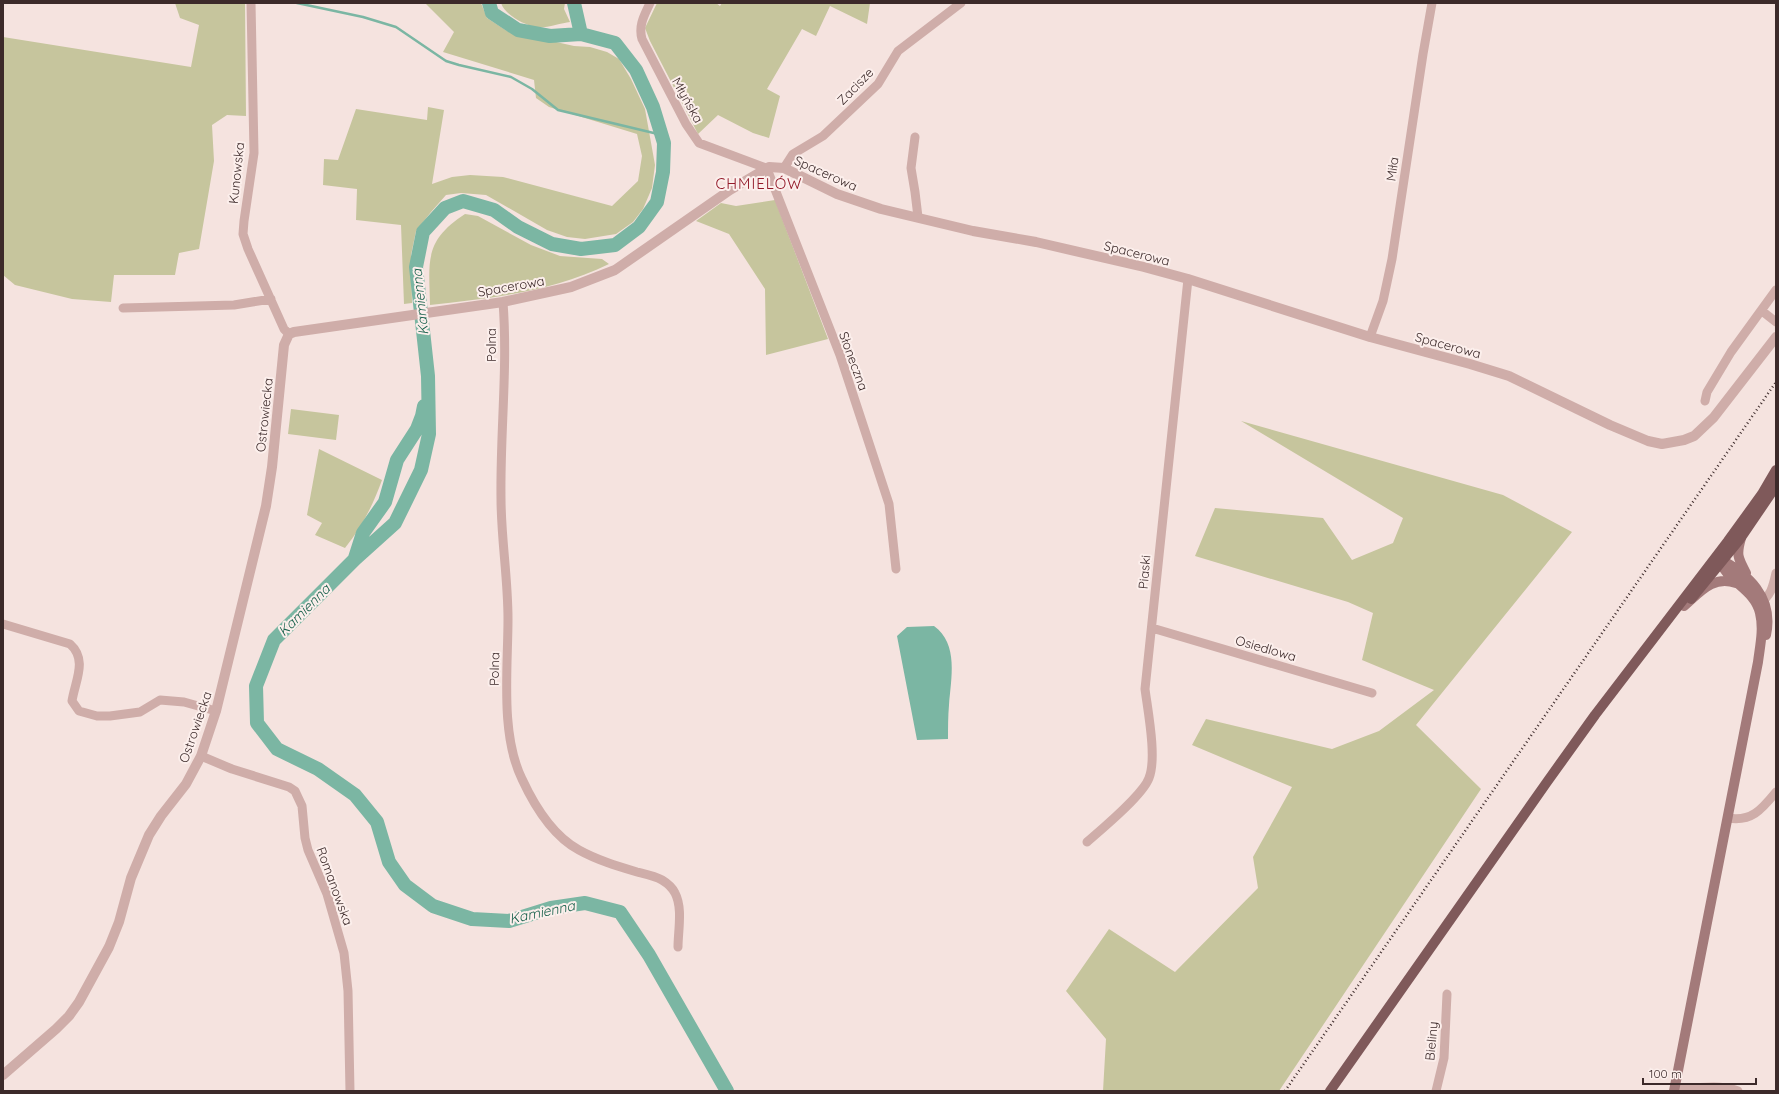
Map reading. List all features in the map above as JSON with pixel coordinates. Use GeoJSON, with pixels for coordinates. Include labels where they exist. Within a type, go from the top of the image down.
{"type":"FeatureCollection","features":[{"type":"Feature","properties":{"kind":"main road"},"geometry":{"type":"LineString","coordinates":[[1641,656],[1684,606],[1719,560],[1776,470]]}},
{"type":"Feature","properties":{"kind":"main road"},"geometry":{"type":"LineString","coordinates":[[1330,1091],[1546,782],[1641,656],[1719,560],[1741,537],[1776,486]]}},
{"type":"Feature","properties":{"kind":"main road"},"geometry":{"type":"LineString","coordinates":[[1741,537],[1737,552],[1738,559],[1749,579]]}},
{"type":"Feature","properties":{"kind":"main road"},"geometry":{"type":"LineString","coordinates":[[1674,1089],[1758,662],[1761,633],[1761,603],[1757,587],[1738,569],[1719,560]]}},
{"type":"Feature","properties":{"kind":"main road"},"geometry":{"type":"LineString","coordinates":[[1719,560],[1727,573],[1761,603]]}},
{"type":"Feature","properties":{"kind":"main road"},"geometry":{"type":"LineString","coordinates":[[1684,606],[1717,581],[1724,580],[1738,583]]}},
{"type":"Feature","properties":{"kind":"street","name":"Kunowska"},"geometry":{"type":"LineString","coordinates":[[251,3],[254,153],[243,234],[248,249],[284,329],[289,334]]}},
{"type":"Feature","properties":{"kind":"street","name":"Młyńska"},"geometry":{"type":"LineString","coordinates":[[650,3],[641,25],[642,39],[686,124],[699,143],[766,168]]}},
{"type":"Feature","properties":{"kind":"street","name":"Zacisze"},"geometry":{"type":"LineString","coordinates":[[784,168],[792,154],[823,136],[878,84],[898,51],[961,3]]}},
{"type":"Feature","properties":{"kind":"street","name":"Miła"},"geometry":{"type":"LineString","coordinates":[[1370,337],[1383,301],[1392,259],[1408,146],[1432,3]]}},
{"type":"Feature","properties":{"kind":"street"},"geometry":{"type":"LineString","coordinates":[[915,137],[911,154],[910,168],[916,192],[918,217]]}},
{"type":"Feature","properties":{"kind":"street","name":"Spacerowa"},"geometry":{"type":"LineString","coordinates":[[289,334],[298,331],[503,302],[571,288],[615,270],[730,190],[769,167],[784,168],[837,194],[881,209],[973,231],[1070,250],[1188,279],[1370,337],[1509,376],[1633,436],[1662,444],[1684,440],[1694,436],[1704,427],[1714,417],[1776,337]]}},
{"type":"Feature","properties":{"kind":"street","name":"Słoneczna"},"geometry":{"type":"LineString","coordinates":[[766,168],[840,355],[889,504],[896,569]]}},
{"type":"Feature","properties":{"kind":"street","name":"Piaski"},"geometry":{"type":"LineString","coordinates":[[1087,842],[1141,791],[1149,780],[1152,770],[1151,742],[1145,689],[1188,279]]}},
{"type":"Feature","properties":{"kind":"street"},"geometry":{"type":"LineString","coordinates":[[1705,401],[1706,392],[1731,352],[1776,290]]}},
{"type":"Feature","properties":{"kind":"street"},"geometry":{"type":"LineString","coordinates":[[123,308],[234,305],[271,300]]}},
{"type":"Feature","properties":{"kind":"street","name":"Polna"},"geometry":{"type":"LineString","coordinates":[[503,302],[504,422],[501,503],[508,618],[507,704],[515,761],[522,779],[536,804],[557,833],[570,844],[602,861],[661,879],[672,888],[676,894],[680,913],[678,947]]}},
{"type":"Feature","properties":{"kind":"street"},"geometry":{"type":"LineString","coordinates":[[1762,311],[1776,322]]}},
{"type":"Feature","properties":{"kind":"street","name":"Ostrowiecka"},"geometry":{"type":"LineString","coordinates":[[3,1075],[56,1030],[79,1002],[109,948],[119,922],[131,878],[149,835],[161,816],[186,784],[201,756],[216,711],[266,506],[272,467],[284,345],[289,334]]}},
{"type":"Feature","properties":{"kind":"street"},"geometry":{"type":"LineString","coordinates":[[1761,603],[1773,589],[1776,572]]}},
{"type":"Feature","properties":{"kind":"street"},"geometry":{"type":"LineString","coordinates":[[3,624],[70,644],[76,650],[80,661],[72,701],[79,711],[97,716],[116,715],[140,712],[160,700],[174,700],[216,711]]}},
{"type":"Feature","properties":{"kind":"street","name":"Osiedlowa"},"geometry":{"type":"LineString","coordinates":[[1152,628],[1372,693]]}},
{"type":"Feature","properties":{"kind":"street","name":"Romanowska"},"geometry":{"type":"LineString","coordinates":[[201,756],[232,769],[289,787],[295,791],[302,806],[305,838],[308,850],[327,894],[344,953],[348,991],[350,1091]]}},
{"type":"Feature","properties":{"kind":"street"},"geometry":{"type":"LineString","coordinates":[[1728,818],[1744,819],[1762,810],[1776,792]]}},
{"type":"Feature","properties":{"kind":"street","name":"Bieliny"},"geometry":{"type":"LineString","coordinates":[[1436,1091],[1444,1058],[1447,994]]}},
{"type":"Feature","properties":{"kind":"street"},"geometry":{"type":"LineString","coordinates":[[1674,1089],[1719,1087],[1738,1091]]}},
{"type":"Feature","properties":{"kind":"shaded area"},"geometry":{"type":"Polygon","coordinates":[[[175,3],[245,3],[246,116],[227,115],[212,125],[214,161],[199,249],[179,253],[175,275],[114,275],[111,302],[72,299],[15,285],[3,275],[3,37],[191,67],[199,25],[180,18],[175,3]]]}},
{"type":"Feature","properties":{"kind":"shaded area"},"geometry":{"type":"Polygon","coordinates":[[[425,3],[481,3],[487,18],[507,31],[574,46],[590,47],[607,52],[619,59],[631,79],[645,109],[655,165],[652,188],[643,209],[633,222],[616,234],[585,239],[567,237],[547,230],[486,195],[461,193],[446,195],[416,231],[411,255],[412,303],[404,304],[401,225],[356,220],[357,189],[323,185],[324,159],[338,160],[356,109],[427,120],[428,107],[444,110],[432,184],[452,177],[470,175],[503,177],[612,206],[638,181],[642,156],[637,134],[549,107],[536,98],[534,80],[443,52],[454,32],[425,3]]]}},
{"type":"Feature","properties":{"kind":"shaded area"},"geometry":{"type":"Polygon","coordinates":[[[501,3],[565,3],[564,9],[570,22],[543,27],[531,26],[521,22],[506,12],[501,3]]]}},
{"type":"Feature","properties":{"kind":"shaded area"},"geometry":{"type":"Polygon","coordinates":[[[657,3],[716,3],[720,6],[722,3],[870,3],[867,24],[830,6],[816,36],[802,29],[767,89],[780,96],[769,138],[753,133],[718,115],[698,134],[650,41],[645,28],[657,3]]]}},
{"type":"Feature","properties":{"kind":"shaded area"},"geometry":{"type":"Polygon","coordinates":[[[775,200],[828,339],[766,355],[765,289],[729,234],[696,221],[721,203],[736,206],[775,200]]]}},
{"type":"Feature","properties":{"kind":"shaded area"},"geometry":{"type":"Polygon","coordinates":[[[465,214],[478,216],[531,245],[560,256],[602,259],[609,264],[587,274],[543,287],[476,300],[430,305],[429,276],[432,253],[442,233],[465,214]]]}},
{"type":"Feature","properties":{"kind":"shaded area"},"geometry":{"type":"Polygon","coordinates":[[[291,409],[339,415],[336,440],[288,434],[291,409]]]}},
{"type":"Feature","properties":{"kind":"shaded area"},"geometry":{"type":"Polygon","coordinates":[[[1241,421],[1503,495],[1572,532],[1416,725],[1481,789],[1279,1091],[1103,1091],[1106,1039],[1066,991],[1109,929],[1175,972],[1258,888],[1253,857],[1292,787],[1192,745],[1206,719],[1332,749],[1379,731],[1434,690],[1362,660],[1373,613],[1348,602],[1195,556],[1215,508],[1323,518],[1352,560],[1393,543],[1403,518],[1241,421]]]}},
{"type":"Feature","properties":{"kind":"shaded area"},"geometry":{"type":"Polygon","coordinates":[[[319,449],[382,480],[366,516],[357,532],[345,548],[315,535],[322,523],[307,515],[319,449]]]}},
{"type":"Feature","properties":{"kind":"shaded area"},"geometry":{"type":"Polygon","coordinates":[[[934,626],[942,633],[947,642],[952,662],[948,713],[948,739],[917,740],[897,636],[907,627],[934,626]]]}},
{"type":"Feature","properties":{"kind":"waterway"},"geometry":{"type":"LineString","coordinates":[[297,3],[363,17],[396,27],[446,61],[511,77],[532,89],[558,110],[662,135]]}},
{"type":"Feature","properties":{"kind":"waterway","name":"Kamienna"},"geometry":{"type":"LineString","coordinates":[[489,3],[492,13],[518,30],[550,36],[581,34]]}},
{"type":"Feature","properties":{"kind":"waterway","name":"Kamienna"},"geometry":{"type":"LineString","coordinates":[[574,3],[581,34],[615,43],[636,70],[653,107],[664,143],[663,172],[657,202],[639,227],[615,245],[581,249],[552,244],[518,227],[494,210],[463,201],[445,208],[423,232],[416,267],[428,376],[429,434],[421,470],[395,523],[355,559],[274,640],[256,686],[257,723],[277,749],[318,769],[355,795],[377,822],[389,862],[405,885],[433,906],[472,919],[509,921],[551,908],[585,903],[620,912],[649,955],[727,1091]]}},
{"type":"Feature","properties":{"kind":"waterway","name":"Kamienna"},"geometry":{"type":"LineString","coordinates":[[355,558],[363,533],[385,502],[397,460],[417,429],[424,406]]}},
{"type":"Feature","properties":{"kind":"railway"},"geometry":{"type":"LineString","coordinates":[[1285,1091],[1776,382]]}},
{"type":"Feature","properties":{"kind":"district","name":"CHMIELÓW"},"geometry":{"type":"Point","coordinates":[759,184]}}]}
